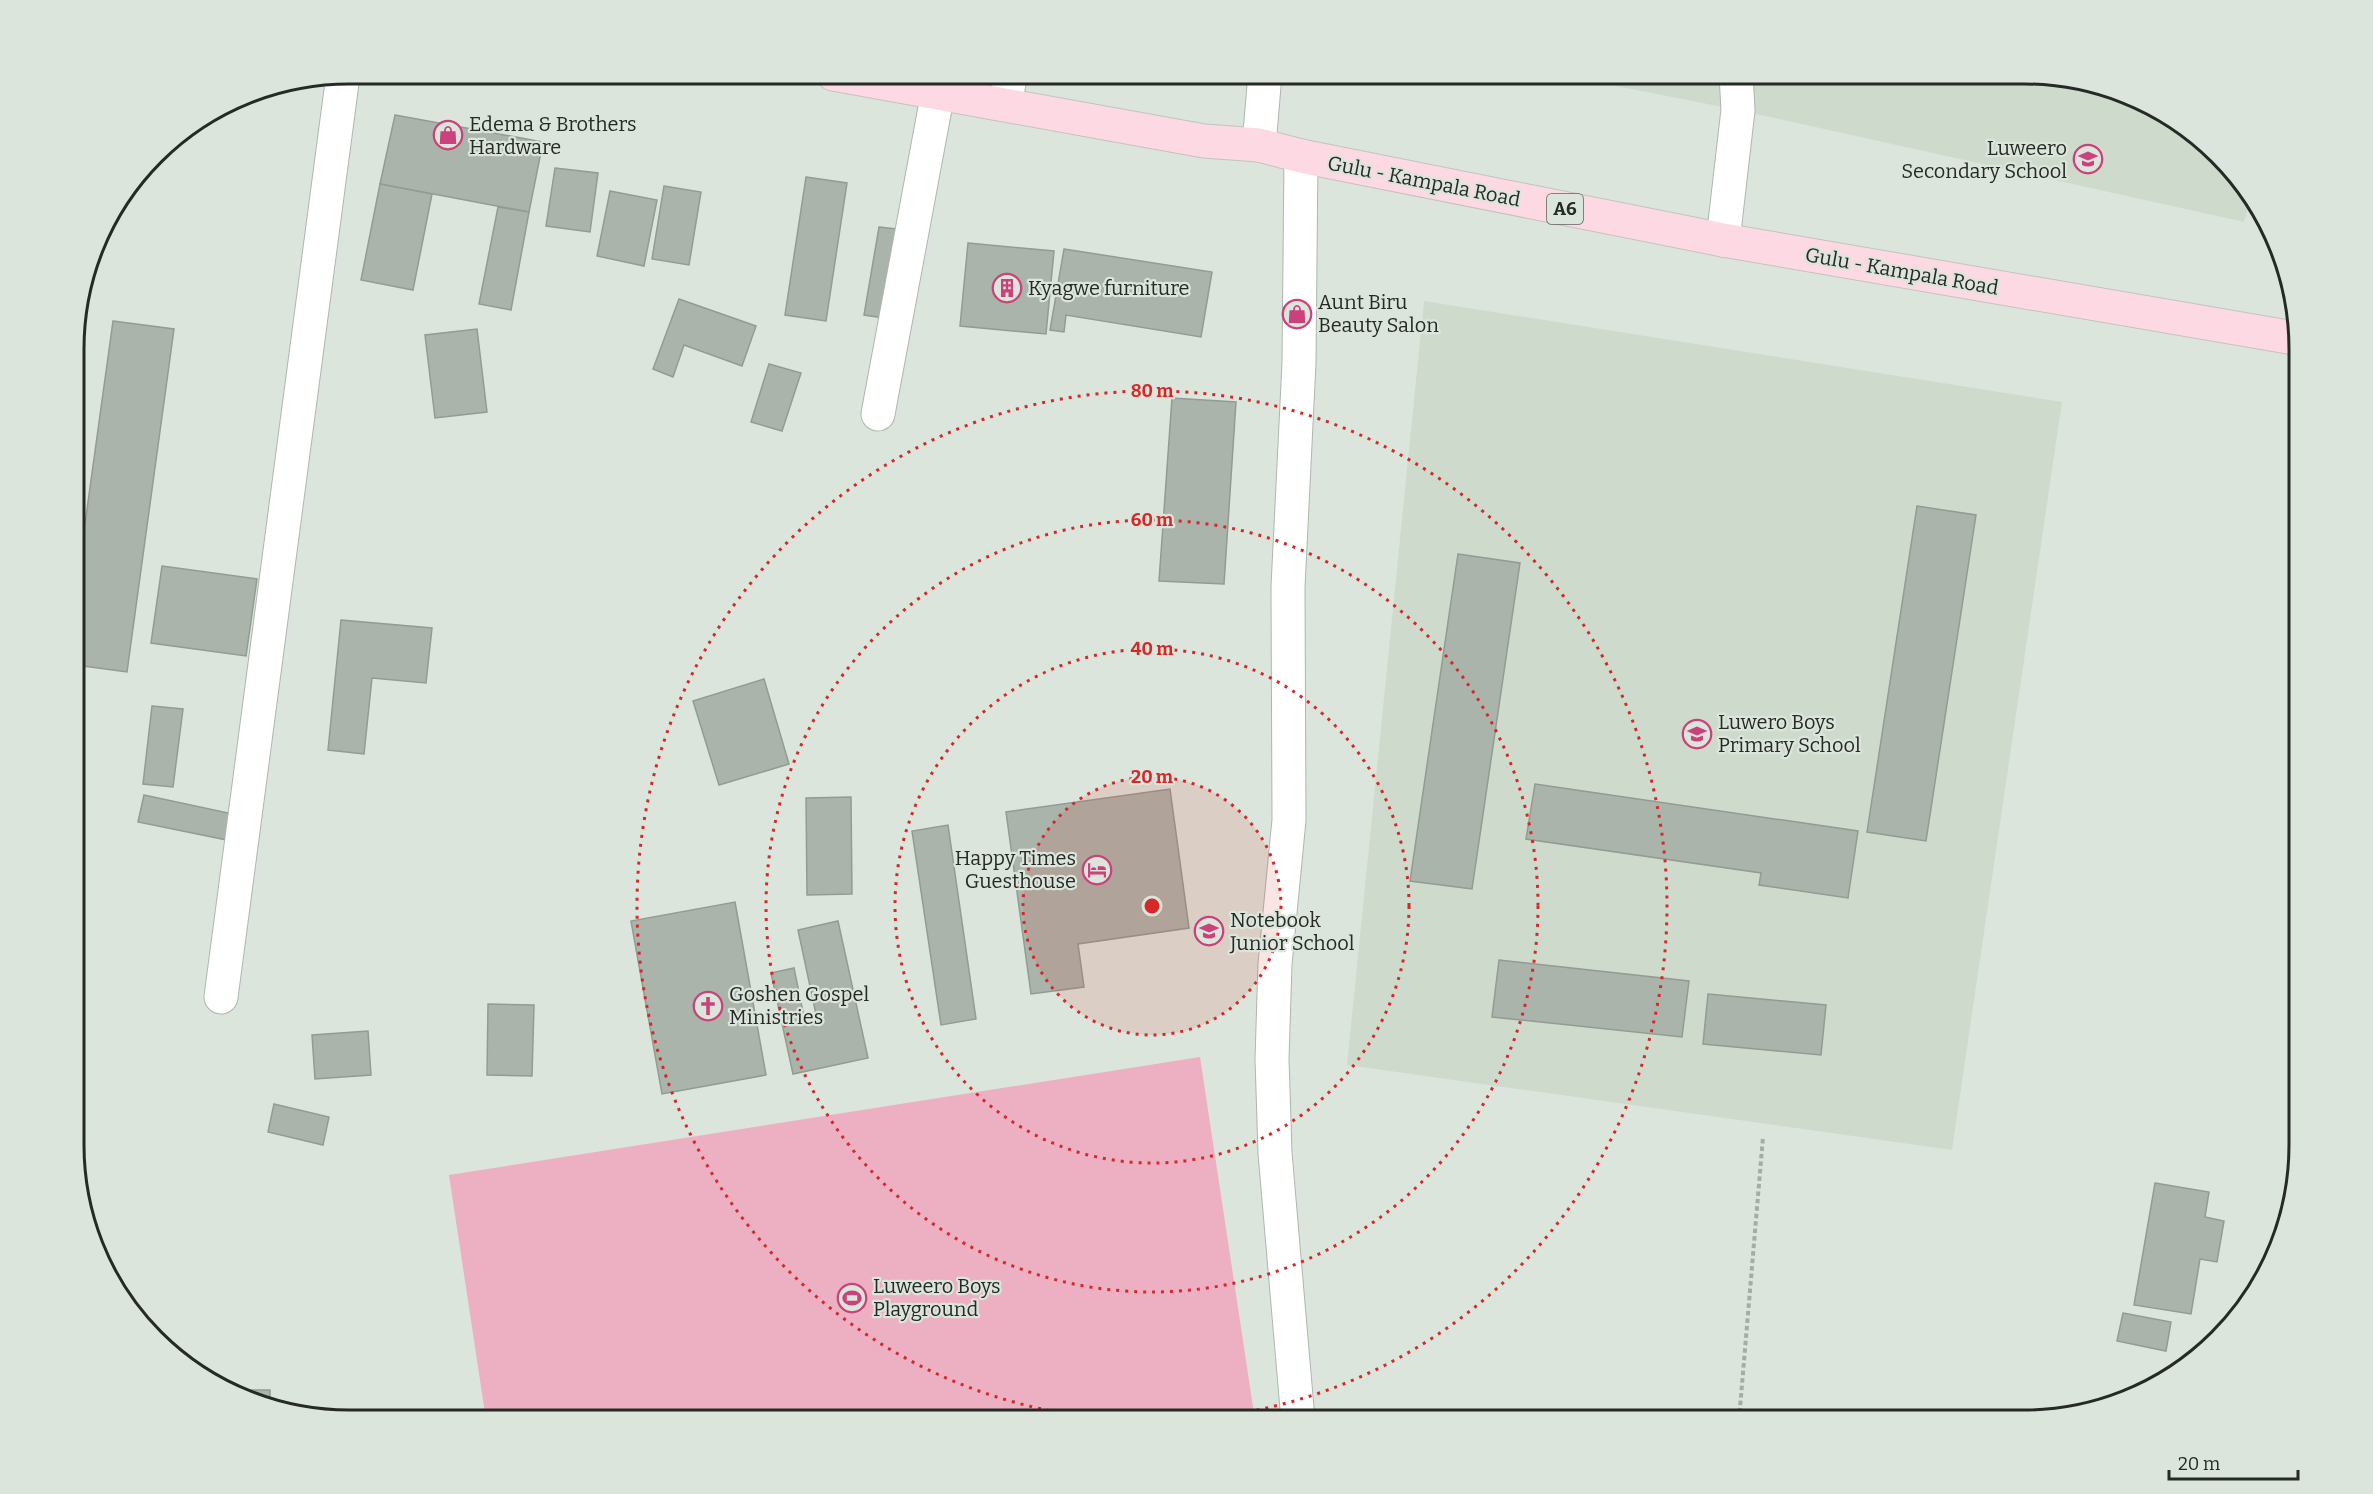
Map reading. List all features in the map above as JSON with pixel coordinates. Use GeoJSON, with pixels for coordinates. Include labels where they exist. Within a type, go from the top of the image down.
{"type":"FeatureCollection","features":[{"type":"Feature","properties":{"kind":"main road","name":"Gulu - Kampala Road"},"geometry":{"type":"LineString","coordinates":[[891,84],[938,92],[1008,88],[1204,141],[1259,144],[1301,156],[1723,240],[2288,337]]}},
{"type":"Feature","properties":{"kind":"street"},"geometry":{"type":"LineString","coordinates":[[221,997],[342,84]]}},
{"type":"Feature","properties":{"kind":"street"},"geometry":{"type":"LineString","coordinates":[[1259,144],[1263,84]]}},
{"type":"Feature","properties":{"kind":"street"},"geometry":{"type":"LineString","coordinates":[[1723,240],[1738,110],[1737,84]]}},
{"type":"Feature","properties":{"kind":"street"},"geometry":{"type":"LineString","coordinates":[[878,414],[938,92]]}},
{"type":"Feature","properties":{"kind":"street"},"geometry":{"type":"LineString","coordinates":[[1297,1410],[1275,1153],[1272,1059],[1275,964],[1288,820],[1288,587],[1299,363],[1301,156]]}},
{"type":"Feature","properties":{"kind":"path"},"geometry":{"type":"LineString","coordinates":[[1740,1410],[1763,1137]]}},
{"type":"Feature","properties":{"kind":"shaded area","name":"Luweero Secondary School"},"geometry":{"type":"Polygon","coordinates":[[[1606,84],[2024,84],[2076,89],[2125,104],[2171,129],[2199,150],[2223,174],[2248,209],[2244,222],[1738,110],[1606,84]]]}},
{"type":"Feature","properties":{"kind":"shaded area","name":"Luwero Boys Primary School"},"geometry":{"type":"Polygon","coordinates":[[[1424,301],[2062,402],[1952,1150],[1347,1065],[1424,301]]]}},
{"type":"Feature","properties":{"kind":"shaded area","name":"Luweero Boys Playground"},"geometry":{"type":"Polygon","coordinates":[[[1200,1057],[1253,1410],[484,1410],[449,1175],[1200,1057]]]}},
{"type":"Feature","properties":{"kind":"building"},"geometry":{"type":"Polygon","coordinates":[[[395,115],[543,142],[529,212],[380,184],[395,115]]]}},
{"type":"Feature","properties":{"kind":"building"},"geometry":{"type":"Polygon","coordinates":[[[555,168],[598,173],[590,232],[546,226],[555,168]]]}},
{"type":"Feature","properties":{"kind":"building"},"geometry":{"type":"Polygon","coordinates":[[[806,177],[847,183],[826,321],[785,315],[806,177]]]}},
{"type":"Feature","properties":{"kind":"building"},"geometry":{"type":"Polygon","coordinates":[[[380,184],[432,194],[413,290],[361,280],[380,184]]]}},
{"type":"Feature","properties":{"kind":"building"},"geometry":{"type":"Polygon","coordinates":[[[664,186],[701,192],[689,265],[652,259],[664,186]]]}},
{"type":"Feature","properties":{"kind":"building"},"geometry":{"type":"Polygon","coordinates":[[[610,191],[657,200],[644,266],[597,256],[610,191]]]}},
{"type":"Feature","properties":{"kind":"building"},"geometry":{"type":"Polygon","coordinates":[[[498,207],[529,212],[511,310],[479,304],[498,207]]]}},
{"type":"Feature","properties":{"kind":"building"},"geometry":{"type":"Polygon","coordinates":[[[879,227],[905,230],[890,319],[864,315],[879,227]]]}},
{"type":"Feature","properties":{"kind":"building","name":"Kyagwe furniture"},"geometry":{"type":"Polygon","coordinates":[[[968,243],[1054,251],[1046,334],[960,326],[968,243]]]}},
{"type":"Feature","properties":{"kind":"building"},"geometry":{"type":"Polygon","coordinates":[[[1064,249],[1212,272],[1201,337],[1066,315],[1064,332],[1050,330],[1064,249]]]}},
{"type":"Feature","properties":{"kind":"building"},"geometry":{"type":"Polygon","coordinates":[[[679,299],[756,326],[742,366],[684,345],[673,377],[653,369],[679,299]]]}},
{"type":"Feature","properties":{"kind":"building"},"geometry":{"type":"Polygon","coordinates":[[[113,321],[174,329],[127,672],[84,666],[84,531],[113,321]]]}},
{"type":"Feature","properties":{"kind":"building"},"geometry":{"type":"Polygon","coordinates":[[[477,329],[487,412],[435,418],[425,335],[477,329]]]}},
{"type":"Feature","properties":{"kind":"building"},"geometry":{"type":"Polygon","coordinates":[[[769,364],[801,373],[782,431],[751,422],[769,364]]]}},
{"type":"Feature","properties":{"kind":"building"},"geometry":{"type":"Polygon","coordinates":[[[1172,398],[1236,402],[1224,584],[1159,581],[1172,398]]]}},
{"type":"Feature","properties":{"kind":"building"},"geometry":{"type":"Polygon","coordinates":[[[1917,506],[1976,515],[1926,841],[1867,832],[1917,506]]]}},
{"type":"Feature","properties":{"kind":"building"},"geometry":{"type":"Polygon","coordinates":[[[1458,554],[1520,563],[1472,889],[1410,881],[1458,554]]]}},
{"type":"Feature","properties":{"kind":"building"},"geometry":{"type":"Polygon","coordinates":[[[162,566],[257,579],[246,656],[151,643],[162,566]]]}},
{"type":"Feature","properties":{"kind":"building"},"geometry":{"type":"Polygon","coordinates":[[[341,620],[432,628],[426,683],[372,678],[364,754],[328,750],[341,620]]]}},
{"type":"Feature","properties":{"kind":"building"},"geometry":{"type":"Polygon","coordinates":[[[764,679],[789,764],[719,785],[693,701],[764,679]]]}},
{"type":"Feature","properties":{"kind":"building"},"geometry":{"type":"Polygon","coordinates":[[[152,706],[183,709],[173,787],[143,784],[152,706]]]}},
{"type":"Feature","properties":{"kind":"building"},"geometry":{"type":"Polygon","coordinates":[[[1535,784],[1858,831],[1848,898],[1759,885],[1761,873],[1526,839],[1535,784]]]}},
{"type":"Feature","properties":{"kind":"building","name":"Happy Times Guesthouse"},"geometry":{"type":"Polygon","coordinates":[[[1170,789],[1189,928],[1078,944],[1084,987],[1031,994],[1006,812],[1170,789]]]}},
{"type":"Feature","properties":{"kind":"building"},"geometry":{"type":"Polygon","coordinates":[[[144,795],[233,814],[227,840],[138,822],[144,795]]]}},
{"type":"Feature","properties":{"kind":"building"},"geometry":{"type":"Polygon","coordinates":[[[851,797],[852,894],[807,895],[806,798],[851,797]]]}},
{"type":"Feature","properties":{"kind":"building"},"geometry":{"type":"Polygon","coordinates":[[[948,825],[976,1019],[941,1025],[912,831],[948,825]]]}},
{"type":"Feature","properties":{"kind":"building"},"geometry":{"type":"Polygon","coordinates":[[[735,902],[766,1075],[662,1094],[631,921],[735,902]]]}},
{"type":"Feature","properties":{"kind":"building"},"geometry":{"type":"Polygon","coordinates":[[[838,921],[868,1058],[793,1074],[771,973],[794,968],[805,1022],[817,1019],[798,930],[838,921]]]}},
{"type":"Feature","properties":{"kind":"building"},"geometry":{"type":"Polygon","coordinates":[[[1499,960],[1689,981],[1682,1037],[1492,1017],[1499,960]]]}},
{"type":"Feature","properties":{"kind":"building"},"geometry":{"type":"Polygon","coordinates":[[[1708,994],[1826,1005],[1821,1055],[1703,1044],[1708,994]]]}},
{"type":"Feature","properties":{"kind":"building"},"geometry":{"type":"Polygon","coordinates":[[[488,1004],[534,1005],[532,1076],[487,1075],[488,1004]]]}},
{"type":"Feature","properties":{"kind":"building"},"geometry":{"type":"Polygon","coordinates":[[[368,1031],[371,1075],[315,1079],[312,1035],[368,1031]]]}},
{"type":"Feature","properties":{"kind":"building"},"geometry":{"type":"Polygon","coordinates":[[[274,1104],[329,1117],[323,1145],[268,1132],[274,1104]]]}},
{"type":"Feature","properties":{"kind":"building"},"geometry":{"type":"Polygon","coordinates":[[[2155,1183],[2209,1192],[2205,1217],[2224,1221],[2217,1262],[2200,1259],[2191,1314],[2134,1305],[2155,1183]]]}},
{"type":"Feature","properties":{"kind":"building"},"geometry":{"type":"Polygon","coordinates":[[[2123,1313],[2171,1322],[2166,1351],[2117,1341],[2123,1313]]]}},
{"type":"Feature","properties":{"kind":"building"},"geometry":{"type":"Polygon","coordinates":[[[248,1390],[270,1390],[270,1398],[248,1390]]]}},
{"type":"Feature","properties":{"kind":"place","name":"Edema & Brothers Hardware"},"geometry":{"type":"Point","coordinates":[448,135]}},
{"type":"Feature","properties":{"kind":"place","name":"Luweero Secondary School"},"geometry":{"type":"Point","coordinates":[2088,159]}},
{"type":"Feature","properties":{"kind":"place","name":"Kyagwe furniture"},"geometry":{"type":"Point","coordinates":[1007,288]}},
{"type":"Feature","properties":{"kind":"place","name":"Aunt Biru Beauty Salon"},"geometry":{"type":"Point","coordinates":[1297,314]}},
{"type":"Feature","properties":{"kind":"place","name":"Luwero Boys Primary School"},"geometry":{"type":"Point","coordinates":[1697,734]}},
{"type":"Feature","properties":{"kind":"place","name":"Happy Times Guesthouse"},"geometry":{"type":"Point","coordinates":[1097,870]}},
{"type":"Feature","properties":{"kind":"place","name":"Notebook Junior School"},"geometry":{"type":"Point","coordinates":[1209,931]}},
{"type":"Feature","properties":{"kind":"place","name":"Goshen Gospel Ministries"},"geometry":{"type":"Point","coordinates":[708,1006]}},
{"type":"Feature","properties":{"kind":"place","name":"Luweero Boys Playground"},"geometry":{"type":"Point","coordinates":[852,1298]}}]}
